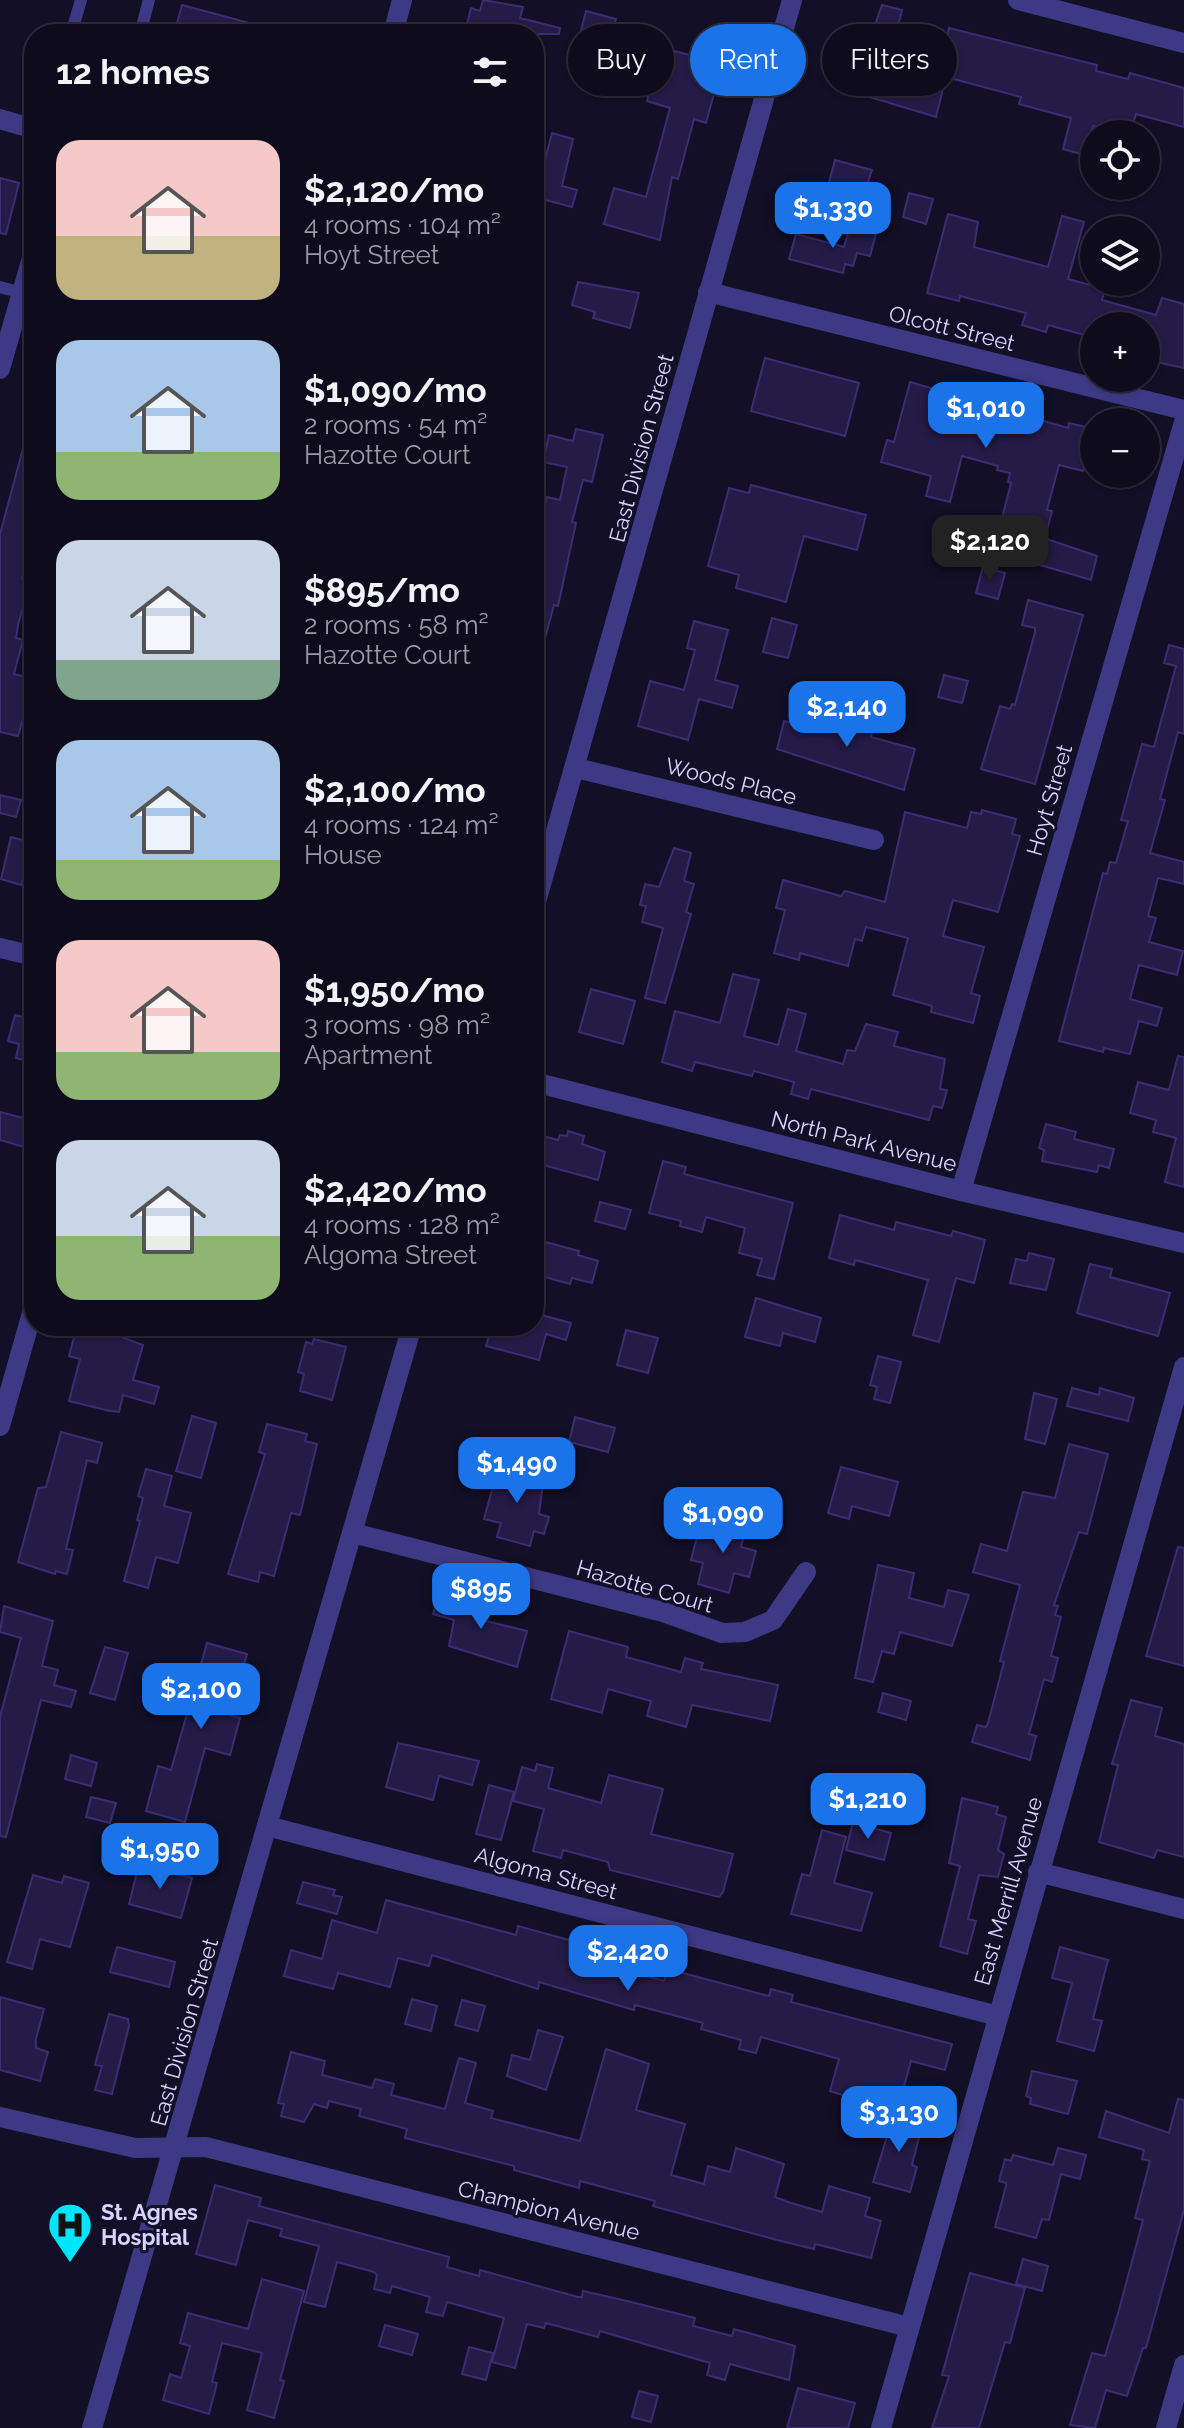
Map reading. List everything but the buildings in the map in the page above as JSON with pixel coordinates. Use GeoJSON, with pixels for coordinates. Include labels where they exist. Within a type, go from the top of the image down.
{"type":"FeatureCollection","features":[{"type":"Feature","properties":{"kind":"street"},"geometry":{"type":"LineString","coordinates":[[396,24],[402,0]]}},
{"type":"Feature","properties":{"kind":"street","name":"East Division Street"},"geometry":{"type":"LineString","coordinates":[[544,875],[792,0]]}},
{"type":"Feature","properties":{"kind":"street"},"geometry":{"type":"LineString","coordinates":[[1018,0],[1184,43]]}},
{"type":"Feature","properties":{"kind":"street"},"geometry":{"type":"LineString","coordinates":[[0,119],[24,126]]}},
{"type":"Feature","properties":{"kind":"street"},"geometry":{"type":"LineString","coordinates":[[0,369],[24,286]]}},
{"type":"Feature","properties":{"kind":"street","name":"Olcott Street"},"geometry":{"type":"LineString","coordinates":[[708,292],[1184,410]]}},
{"type":"Feature","properties":{"kind":"street","name":"Hoyt Street"},"geometry":{"type":"LineString","coordinates":[[961,1191],[1184,422]]}},
{"type":"Feature","properties":{"kind":"street","name":"Woods Place"},"geometry":{"type":"LineString","coordinates":[[576,768],[874,840]]}},
{"type":"Feature","properties":{"kind":"street"},"geometry":{"type":"LineString","coordinates":[[0,948],[24,954]]}},
{"type":"Feature","properties":{"kind":"street","name":"North Park Avenue"},"geometry":{"type":"LineString","coordinates":[[544,1085],[961,1191],[1184,1243]]}},
{"type":"Feature","properties":{"kind":"street"},"geometry":{"type":"LineString","coordinates":[[0,1426],[26,1336]]}},
{"type":"Feature","properties":{"kind":"street","name":"East Division Street"},"geometry":{"type":"LineString","coordinates":[[92,2428],[409,1336]]}},
{"type":"Feature","properties":{"kind":"street","name":"East Merrill Avenue"},"geometry":{"type":"LineString","coordinates":[[881,2428],[1184,1367]]}},
{"type":"Feature","properties":{"kind":"street","name":"Hazotte Court"},"geometry":{"type":"LineString","coordinates":[[353,1533],[663,1612],[700,1628],[722,1633],[745,1632],[773,1620],[806,1572]]}},
{"type":"Feature","properties":{"kind":"street","name":"Algoma Street"},"geometry":{"type":"LineString","coordinates":[[267,1826],[998,2016]]}},
{"type":"Feature","properties":{"kind":"street"},"geometry":{"type":"LineString","coordinates":[[1038,1872],[1184,1909]]}},
{"type":"Feature","properties":{"kind":"street","name":"Champion Avenue"},"geometry":{"type":"LineString","coordinates":[[0,2117],[135,2148],[176,2146],[222,2150],[909,2327]]}},
{"type":"Feature","properties":{"kind":"street"},"geometry":{"type":"LineString","coordinates":[[1166,2428],[1184,2365]]}},
{"type":"Feature","properties":{"kind":"lane"},"geometry":{"type":"LineString","coordinates":[[74,24],[81,0]]}},
{"type":"Feature","properties":{"kind":"lane"},"geometry":{"type":"LineString","coordinates":[[143,24],[149,0]]}},
{"type":"Feature","properties":{"kind":"lane"},"geometry":{"type":"LineString","coordinates":[[0,287],[22,293]]}},
{"type":"Feature","properties":{"kind":"place","name":"St. Agnes Hospital"},"geometry":{"type":"Point","coordinates":[70,2264]}}]}
